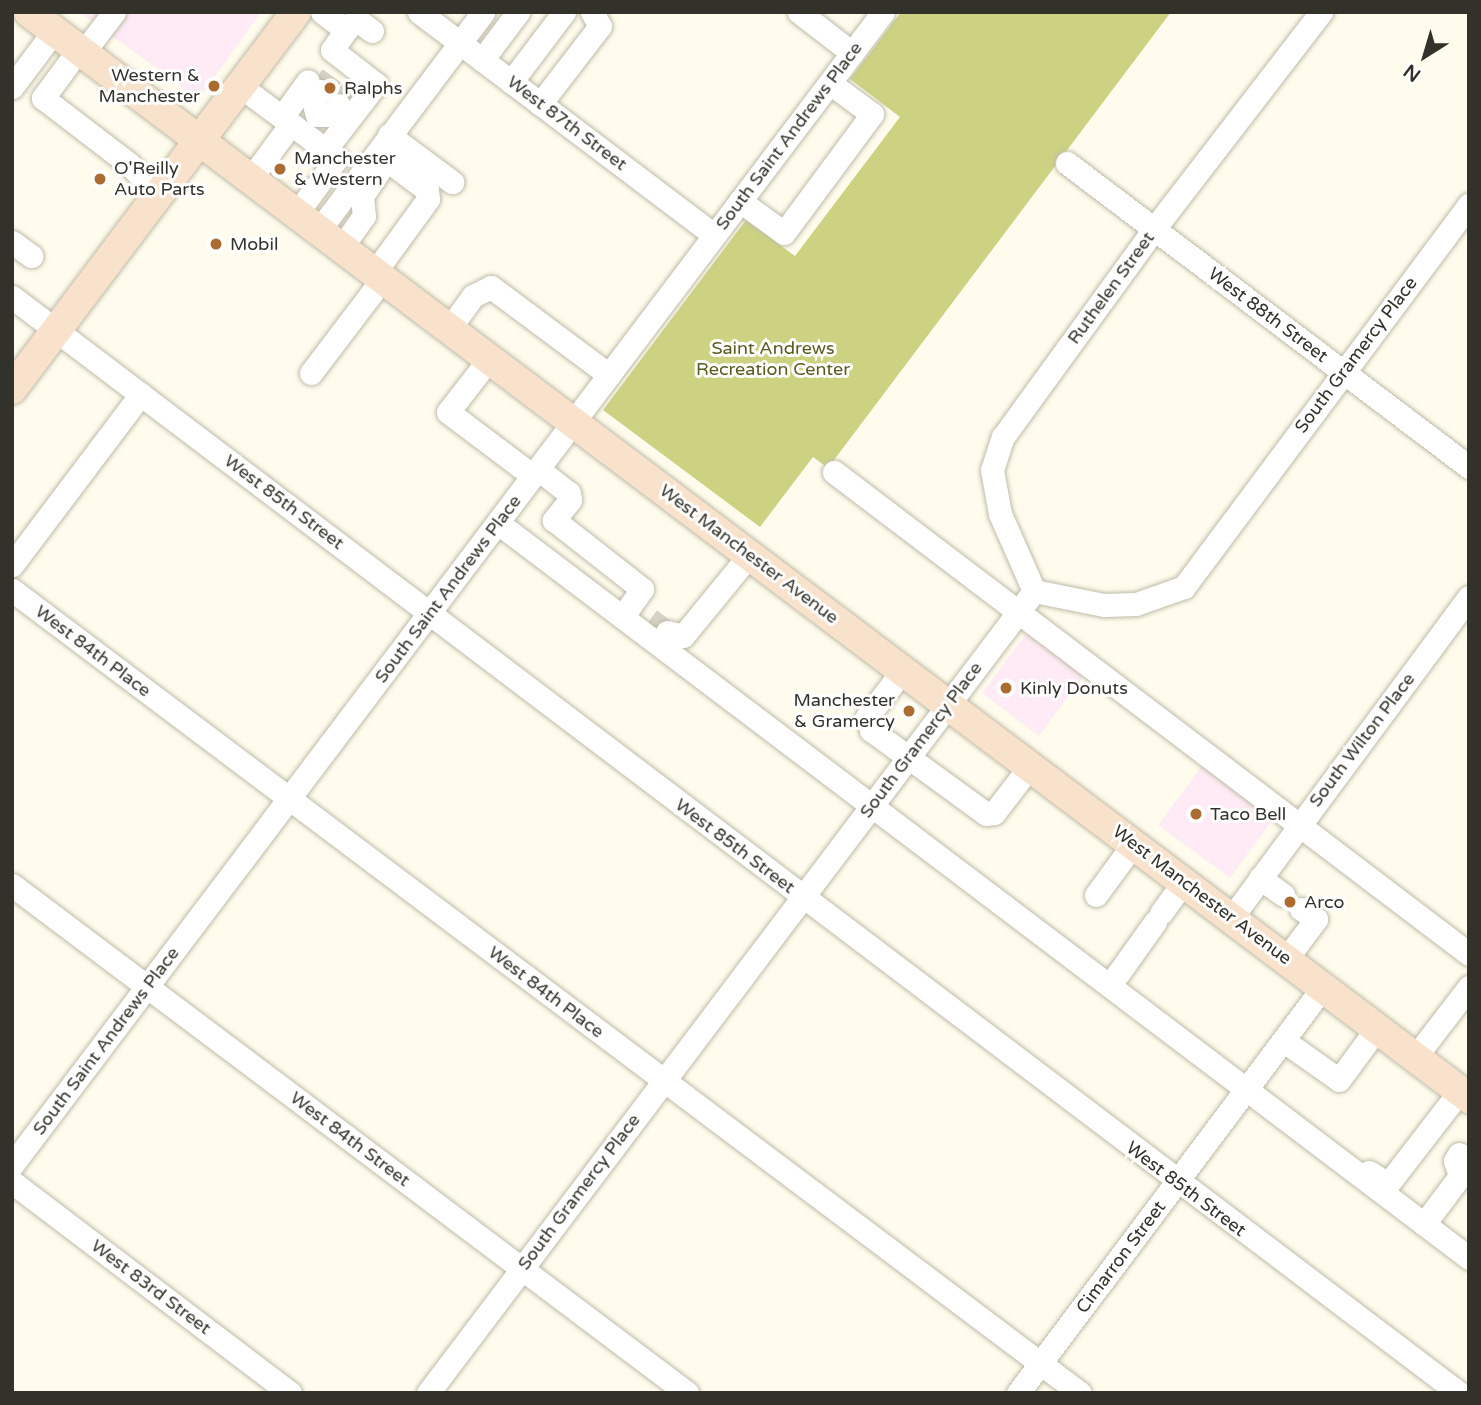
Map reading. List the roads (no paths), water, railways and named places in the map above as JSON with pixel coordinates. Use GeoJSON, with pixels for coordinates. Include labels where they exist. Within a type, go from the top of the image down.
{"type":"FeatureCollection","features":[{"type":"Feature","properties":{"kind":"main road","name":"West Manchester Avenue"},"geometry":{"type":"LineString","coordinates":[[29,12],[904,669],[1464,1094]]}},
{"type":"Feature","properties":{"kind":"main road"},"geometry":{"type":"LineString","coordinates":[[12,389],[296,12]]}},
{"type":"Feature","properties":{"kind":"street"},"geometry":{"type":"LineString","coordinates":[[114,12],[43,98],[129,164],[158,194]]}},
{"type":"Feature","properties":{"kind":"street"},"geometry":{"type":"LineString","coordinates":[[322,12],[346,30]]}},
{"type":"Feature","properties":{"kind":"street","name":"West 87th Street"},"geometry":{"type":"LineString","coordinates":[[419,12],[714,235]]}},
{"type":"Feature","properties":{"kind":"street"},"geometry":{"type":"LineString","coordinates":[[319,230],[483,12]]}},
{"type":"Feature","properties":{"kind":"street"},"geometry":{"type":"LineString","coordinates":[[482,60],[518,12]]}},
{"type":"Feature","properties":{"kind":"street"},"geometry":{"type":"LineString","coordinates":[[511,82],[564,12]]}},
{"type":"Feature","properties":{"kind":"street"},"geometry":{"type":"LineString","coordinates":[[540,104],[600,26],[601,21],[592,12]]}},
{"type":"Feature","properties":{"kind":"street"},"geometry":{"type":"LineString","coordinates":[[799,12],[852,53]]}},
{"type":"Feature","properties":{"kind":"street","name":"South Saint Andrews Place"},"geometry":{"type":"LineString","coordinates":[[12,1165],[883,12]]}},
{"type":"Feature","properties":{"kind":"street","name":"Ruthelen Street"},"geometry":{"type":"LineString","coordinates":[[1034,591],[1000,514],[992,470],[1000,448],[1154,229],[1321,12]]}},
{"type":"Feature","properties":{"kind":"street"},"geometry":{"type":"LineString","coordinates":[[299,123],[346,30],[356,19],[372,31]]}},
{"type":"Feature","properties":{"kind":"street"},"geometry":{"type":"LineString","coordinates":[[12,87],[54,31]]}},
{"type":"Feature","properties":{"kind":"street"},"geometry":{"type":"LineString","coordinates":[[326,70],[351,89]]}},
{"type":"Feature","properties":{"kind":"street"},"geometry":{"type":"LineString","coordinates":[[251,178],[299,123],[313,101],[326,70]]}},
{"type":"Feature","properties":{"kind":"street"},"geometry":{"type":"LineString","coordinates":[[740,201],[784,233],[872,114],[830,83]]}},
{"type":"Feature","properties":{"kind":"street"},"geometry":{"type":"LineString","coordinates":[[299,123],[332,115],[351,89],[376,84],[326,150]]}},
{"type":"Feature","properties":{"kind":"street"},"geometry":{"type":"LineString","coordinates":[[240,86],[299,123],[337,158],[319,230]]}},
{"type":"Feature","properties":{"kind":"street"},"geometry":{"type":"LineString","coordinates":[[389,135],[452,182]]}},
{"type":"Feature","properties":{"kind":"street"},"geometry":{"type":"LineString","coordinates":[[311,373],[379,275],[429,194],[388,162],[362,196],[364,216],[319,230]]}},
{"type":"Feature","properties":{"kind":"street","name":"West 88th Street"},"geometry":{"type":"LineString","coordinates":[[1067,163],[1469,467]]}},
{"type":"Feature","properties":{"kind":"street","name":"South Gramercy Place"},"geometry":{"type":"LineString","coordinates":[[428,1393],[1034,591],[1104,605],[1136,604],[1184,587],[1469,205]]}},
{"type":"Feature","properties":{"kind":"street"},"geometry":{"type":"LineString","coordinates":[[12,242],[31,256]]}},
{"type":"Feature","properties":{"kind":"street"},"geometry":{"type":"LineString","coordinates":[[449,329],[473,296],[491,287],[608,375]]}},
{"type":"Feature","properties":{"kind":"street","name":"West 85th Street"},"geometry":{"type":"LineString","coordinates":[[12,298],[1177,1183],[1459,1393]]}},
{"type":"Feature","properties":{"kind":"street"},"geometry":{"type":"LineString","coordinates":[[489,359],[448,412],[535,473],[569,493],[570,500],[554,520],[642,589],[628,609]]}},
{"type":"Feature","properties":{"kind":"street"},"geometry":{"type":"LineString","coordinates":[[12,565],[141,394]]}},
{"type":"Feature","properties":{"kind":"street"},"geometry":{"type":"LineString","coordinates":[[834,472],[1469,954]]}},
{"type":"Feature","properties":{"kind":"street"},"geometry":{"type":"LineString","coordinates":[[501,519],[628,609],[683,636],[750,554]]}},
{"type":"Feature","properties":{"kind":"street"},"geometry":{"type":"LineString","coordinates":[[501,519],[872,805],[1469,1258]]}},
{"type":"Feature","properties":{"kind":"street","name":"West 84th Place"},"geometry":{"type":"LineString","coordinates":[[12,590],[1080,1393]]}},
{"type":"Feature","properties":{"kind":"street","name":"South Wilton Place"},"geometry":{"type":"LineString","coordinates":[[1231,917],[1469,597]]}},
{"type":"Feature","properties":{"kind":"street"},"geometry":{"type":"LineString","coordinates":[[904,669],[867,717],[871,730],[986,814],[994,813],[1031,765]]}},
{"type":"Feature","properties":{"kind":"street"},"geometry":{"type":"LineString","coordinates":[[1096,895],[1134,843]]}},
{"type":"Feature","properties":{"kind":"street"},"geometry":{"type":"LineString","coordinates":[[1260,878],[1316,919],[1286,959]]}},
{"type":"Feature","properties":{"kind":"street"},"geometry":{"type":"LineString","coordinates":[[1115,978],[1184,881]]}},
{"type":"Feature","properties":{"kind":"street","name":"West 84th Street"},"geometry":{"type":"LineString","coordinates":[[12,885],[687,1393]]}},
{"type":"Feature","properties":{"kind":"street","name":"Cimarron Street"},"geometry":{"type":"LineString","coordinates":[[1018,1393],[1324,987]]}},
{"type":"Feature","properties":{"kind":"street"},"geometry":{"type":"LineString","coordinates":[[1416,1056],[1469,987]]}},
{"type":"Feature","properties":{"kind":"street"},"geometry":{"type":"LineString","coordinates":[[1284,1041],[1339,1080],[1377,1028]]}},
{"type":"Feature","properties":{"kind":"street"},"geometry":{"type":"LineString","coordinates":[[1368,1171],[1388,1184],[1464,1094]]}},
{"type":"Feature","properties":{"kind":"street"},"geometry":{"type":"LineString","coordinates":[[1424,1224],[1460,1177],[1455,1161],[1464,1145]]}},
{"type":"Feature","properties":{"kind":"street","name":"West 83rd Street"},"geometry":{"type":"LineString","coordinates":[[12,1182],[290,1393]]}},
{"type":"Feature","properties":{"kind":"tunnel"},"geometry":{"type":"LineString","coordinates":[[321,91],[332,75]]}},
{"type":"Feature","properties":{"kind":"tunnel"},"geometry":{"type":"LineString","coordinates":[[339,105],[352,90]]}},
{"type":"Feature","properties":{"kind":"tunnel"},"geometry":{"type":"LineString","coordinates":[[650,619],[667,632]]}},
{"type":"Feature","properties":{"kind":"place","name":"Western & Manchester"},"geometry":{"type":"Point","coordinates":[214,86]}},
{"type":"Feature","properties":{"kind":"place","name":"Ralphs"},"geometry":{"type":"Point","coordinates":[330,88]}},
{"type":"Feature","properties":{"kind":"place","name":"Manchester & Western"},"geometry":{"type":"Point","coordinates":[280,169]}},
{"type":"Feature","properties":{"kind":"place","name":"O'Reilly Auto Parts"},"geometry":{"type":"Point","coordinates":[100,179]}},
{"type":"Feature","properties":{"kind":"place","name":"Mobil"},"geometry":{"type":"Point","coordinates":[216,244]}},
{"type":"Feature","properties":{"kind":"place","name":"Kinly Donuts"},"geometry":{"type":"Point","coordinates":[1006,688]}},
{"type":"Feature","properties":{"kind":"place","name":"Manchester & Gramercy"},"geometry":{"type":"Point","coordinates":[909,711]}},
{"type":"Feature","properties":{"kind":"place","name":"Taco Bell"},"geometry":{"type":"Point","coordinates":[1196,814]}},
{"type":"Feature","properties":{"kind":"place","name":"Arco"},"geometry":{"type":"Point","coordinates":[1290,902]}},
{"type":"Feature","properties":{"kind":"park label","name":"Saint Andrews Recreation Center"},"geometry":{"type":"Point","coordinates":[773,359]}}]}
